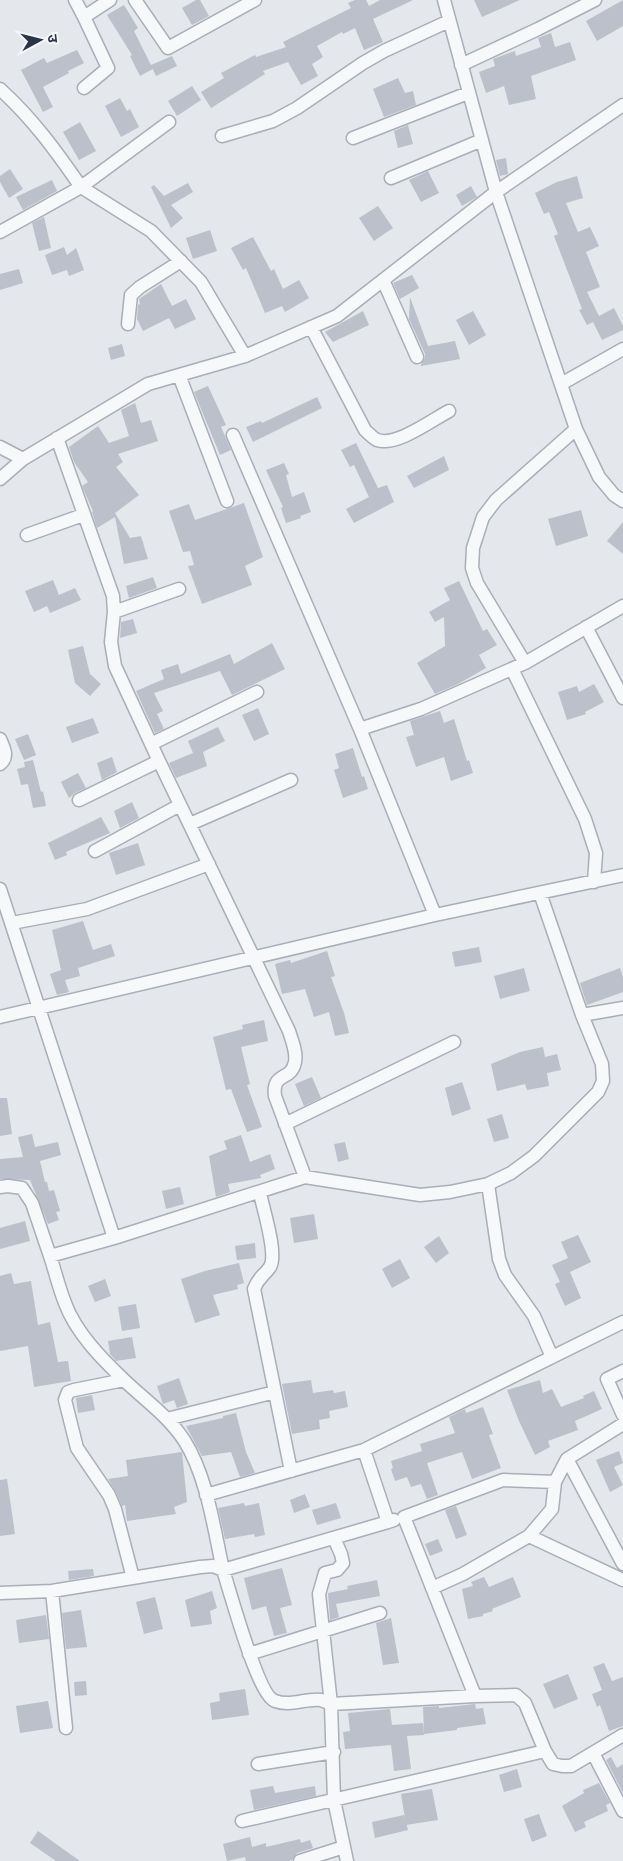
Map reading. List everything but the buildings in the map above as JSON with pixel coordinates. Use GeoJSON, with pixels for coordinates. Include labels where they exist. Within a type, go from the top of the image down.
{"type":"FeatureCollection","features":[{"type":"Feature","properties":{"kind":"street"},"geometry":{"type":"LineString","coordinates":[[75,0],[108,68],[84,88]]}},
{"type":"Feature","properties":{"kind":"street"},"geometry":{"type":"LineString","coordinates":[[84,17],[110,0]]}},
{"type":"Feature","properties":{"kind":"street"},"geometry":{"type":"LineString","coordinates":[[135,0],[168,48],[255,0]]}},
{"type":"Feature","properties":{"kind":"street"},"geometry":{"type":"LineString","coordinates":[[444,0],[496,192],[576,429],[599,477],[614,495],[623,501]]}},
{"type":"Feature","properties":{"kind":"street"},"geometry":{"type":"LineString","coordinates":[[461,65],[594,0]]}},
{"type":"Feature","properties":{"kind":"street"},"geometry":{"type":"LineString","coordinates":[[222,136],[273,121],[297,108],[377,55],[449,21]]}},
{"type":"Feature","properties":{"kind":"street"},"geometry":{"type":"LineString","coordinates":[[0,89],[46,138],[81,187],[151,231],[202,282],[245,356]]}},
{"type":"Feature","properties":{"kind":"street"},"geometry":{"type":"LineString","coordinates":[[353,138],[468,93]]}},
{"type":"Feature","properties":{"kind":"street"},"geometry":{"type":"LineString","coordinates":[[0,102],[16,104]]}},
{"type":"Feature","properties":{"kind":"street"},"geometry":{"type":"LineString","coordinates":[[0,479],[23,458],[148,384],[245,356],[337,316],[496,192],[623,105]]}},
{"type":"Feature","properties":{"kind":"street"},"geometry":{"type":"LineString","coordinates":[[0,232],[81,187],[169,122]]}},
{"type":"Feature","properties":{"kind":"street"},"geometry":{"type":"LineString","coordinates":[[391,178],[482,140]]}},
{"type":"Feature","properties":{"kind":"street"},"geometry":{"type":"LineString","coordinates":[[128,324],[131,295],[140,287],[181,261]]}},
{"type":"Feature","properties":{"kind":"street"},"geometry":{"type":"LineString","coordinates":[[383,280],[417,357]]}},
{"type":"Feature","properties":{"kind":"street"},"geometry":{"type":"LineString","coordinates":[[311,327],[365,430],[377,440],[391,441],[406,435],[449,411]]}},
{"type":"Feature","properties":{"kind":"street"},"geometry":{"type":"LineString","coordinates":[[561,384],[623,348]]}},
{"type":"Feature","properties":{"kind":"street"},"geometry":{"type":"LineString","coordinates":[[178,375],[227,501]]}},
{"type":"Feature","properties":{"kind":"street"},"geometry":{"type":"LineString","coordinates":[[525,663],[477,583],[472,568],[472,548],[484,517],[496,500],[576,429]]}},
{"type":"Feature","properties":{"kind":"street"},"geometry":{"type":"LineString","coordinates":[[233,435],[360,729],[435,915]]}},
{"type":"Feature","properties":{"kind":"street"},"geometry":{"type":"LineString","coordinates":[[57,438],[113,596],[114,612],[111,642],[115,666],[290,1031],[295,1052],[295,1063],[289,1074],[277,1080],[274,1086],[274,1096],[305,1178]]}},
{"type":"Feature","properties":{"kind":"street"},"geometry":{"type":"LineString","coordinates":[[0,447],[23,458]]}},
{"type":"Feature","properties":{"kind":"street"},"geometry":{"type":"LineString","coordinates":[[27,535],[84,515]]}},
{"type":"Feature","properties":{"kind":"street"},"geometry":{"type":"LineString","coordinates":[[114,612],[179,589]]}},
{"type":"Feature","properties":{"kind":"street"},"geometry":{"type":"LineString","coordinates":[[360,729],[421,709],[525,663],[623,606]]}},
{"type":"Feature","properties":{"kind":"street"},"geometry":{"type":"LineString","coordinates":[[586,627],[623,698]]}},
{"type":"Feature","properties":{"kind":"street"},"geometry":{"type":"LineString","coordinates":[[512,669],[593,839],[596,853],[594,882]]}},
{"type":"Feature","properties":{"kind":"street"},"geometry":{"type":"LineString","coordinates":[[151,744],[257,692]]}},
{"type":"Feature","properties":{"kind":"street"},"geometry":{"type":"LineString","coordinates":[[0,739],[6,756],[5,760],[0,764]]}},
{"type":"Feature","properties":{"kind":"street"},"geometry":{"type":"LineString","coordinates":[[80,800],[159,761]]}},
{"type":"Feature","properties":{"kind":"street"},"geometry":{"type":"LineString","coordinates":[[190,824],[291,780]]}},
{"type":"Feature","properties":{"kind":"street"},"geometry":{"type":"LineString","coordinates":[[95,851],[180,805]]}},
{"type":"Feature","properties":{"kind":"street"},"geometry":{"type":"LineString","coordinates":[[12,923],[87,909],[209,864]]}},
{"type":"Feature","properties":{"kind":"street"},"geometry":{"type":"LineString","coordinates":[[0,1017],[435,915],[623,875]]}},
{"type":"Feature","properties":{"kind":"street"},"geometry":{"type":"LineString","coordinates":[[0,889],[114,1238]]}},
{"type":"Feature","properties":{"kind":"street"},"geometry":{"type":"LineString","coordinates":[[50,1256],[114,1238],[305,1178],[420,1195],[450,1192],[488,1184],[511,1173],[534,1156],[598,1092],[603,1081],[602,1064],[582,1016],[540,893]]}},
{"type":"Feature","properties":{"kind":"street"},"geometry":{"type":"LineString","coordinates":[[582,1016],[623,1008]]}},
{"type":"Feature","properties":{"kind":"street"},"geometry":{"type":"LineString","coordinates":[[285,1124],[454,1042]]}},
{"type":"Feature","properties":{"kind":"street"},"geometry":{"type":"LineString","coordinates":[[488,1184],[499,1259],[505,1275],[536,1321],[552,1357]]}},
{"type":"Feature","properties":{"kind":"street"},"geometry":{"type":"LineString","coordinates":[[0,1187],[22,1188],[32,1203],[65,1304],[76,1326],[124,1380],[167,1419],[183,1439],[195,1459],[206,1495],[223,1570],[250,1654],[265,1692],[273,1701],[289,1704],[321,1700],[331,1704],[516,1695],[525,1703],[545,1751],[553,1764],[562,1766],[570,1766],[623,1735]]}},
{"type":"Feature","properties":{"kind":"street"},"geometry":{"type":"LineString","coordinates":[[260,1193],[273,1253],[271,1266],[258,1279],[254,1289],[291,1471]]}},
{"type":"Feature","properties":{"kind":"street"},"geometry":{"type":"LineString","coordinates":[[206,1495],[364,1450],[623,1322]]}},
{"type":"Feature","properties":{"kind":"street"},"geometry":{"type":"LineString","coordinates":[[623,1371],[608,1379],[623,1415]]}},
{"type":"Feature","properties":{"kind":"street"},"geometry":{"type":"LineString","coordinates":[[124,1380],[68,1392],[65,1400],[77,1448],[115,1509],[133,1578]]}},
{"type":"Feature","properties":{"kind":"street"},"geometry":{"type":"LineString","coordinates":[[167,1419],[275,1392]]}},
{"type":"Feature","properties":{"kind":"street"},"geometry":{"type":"LineString","coordinates":[[432,1588],[463,1574],[530,1536],[552,1509],[555,1482],[567,1459],[623,1424]]}},
{"type":"Feature","properties":{"kind":"street"},"geometry":{"type":"LineString","coordinates":[[364,1450],[388,1522]]}},
{"type":"Feature","properties":{"kind":"street"},"geometry":{"type":"LineString","coordinates":[[567,1459],[623,1564]]}},
{"type":"Feature","properties":{"kind":"street"},"geometry":{"type":"LineString","coordinates":[[0,1593],[52,1591],[200,1567],[213,1566],[223,1570],[404,1517],[503,1480],[555,1482]]}},
{"type":"Feature","properties":{"kind":"street"},"geometry":{"type":"LineString","coordinates":[[404,1517],[475,1696]]}},
{"type":"Feature","properties":{"kind":"street"},"geometry":{"type":"LineString","coordinates":[[530,1536],[623,1580]]}},
{"type":"Feature","properties":{"kind":"street"},"geometry":{"type":"LineString","coordinates":[[334,1538],[343,1563],[338,1570],[326,1573],[318,1594],[331,1704],[334,1800],[347,1861]]}},
{"type":"Feature","properties":{"kind":"street"},"geometry":{"type":"LineString","coordinates":[[52,1591],[66,1728]]}},
{"type":"Feature","properties":{"kind":"street"},"geometry":{"type":"LineString","coordinates":[[250,1654],[380,1613]]}},
{"type":"Feature","properties":{"kind":"street"},"geometry":{"type":"LineString","coordinates":[[242,1821],[545,1751]]}},
{"type":"Feature","properties":{"kind":"street"},"geometry":{"type":"LineString","coordinates":[[258,1764],[334,1752]]}},
{"type":"Feature","properties":{"kind":"street"},"geometry":{"type":"LineString","coordinates":[[593,1753],[623,1811]]}},
{"type":"Feature","properties":{"kind":"street"},"geometry":{"type":"LineString","coordinates":[[300,1861],[344,1847]]}}]}
